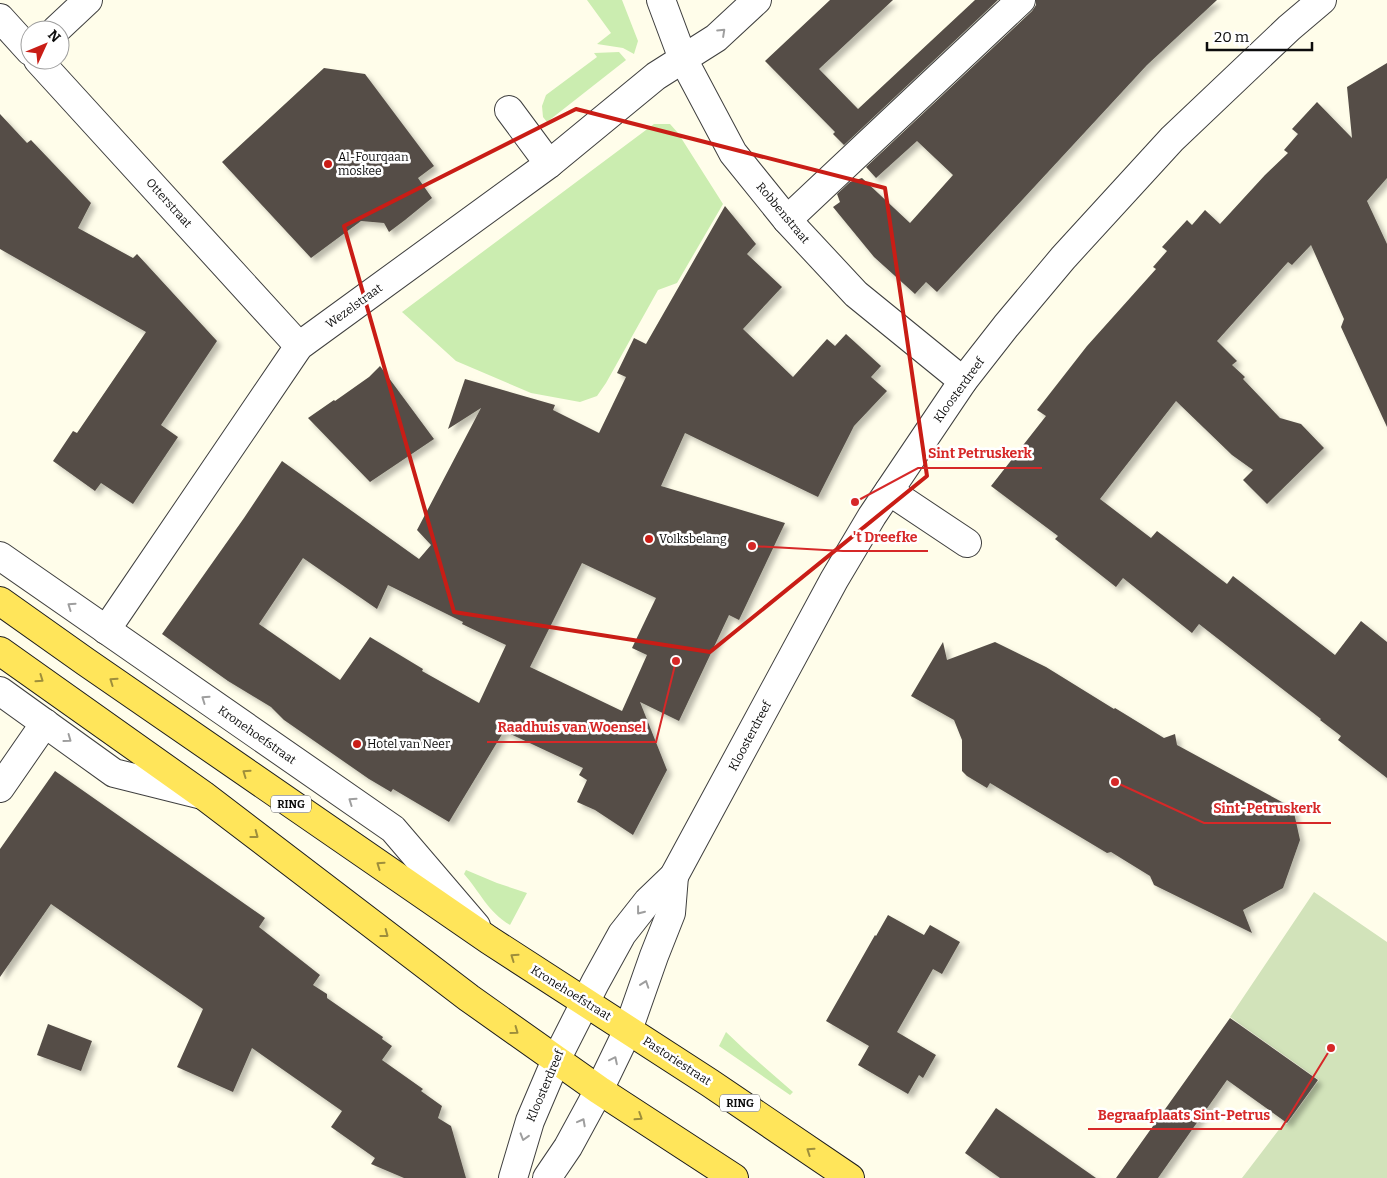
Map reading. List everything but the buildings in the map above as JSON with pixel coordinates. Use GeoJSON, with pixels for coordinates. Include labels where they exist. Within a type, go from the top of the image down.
{"type":"FeatureCollection","features":[{"type":"Feature","properties":{"kind":"main road","name":"Kronehoefstraat"},"geometry":{"type":"LineString","coordinates":[[0,601],[489,940],[628,1030]]}},
{"type":"Feature","properties":{"kind":"main road"},"geometry":{"type":"LineString","coordinates":[[0,651],[203,795],[469,998],[599,1090],[734,1178]]}},
{"type":"Feature","properties":{"kind":"main road","name":"Pastoriestraat"},"geometry":{"type":"LineString","coordinates":[[628,1030],[850,1178]]}},
{"type":"Feature","properties":{"kind":"street"},"geometry":{"type":"LineString","coordinates":[[67,20],[88,0]]}},
{"type":"Feature","properties":{"kind":"street","name":"Robbenstraat"},"geometry":{"type":"LineString","coordinates":[[661,0],[683,58],[733,153],[787,220],[856,294],[963,381]]}},
{"type":"Feature","properties":{"kind":"street","name":"Wezelstraat"},"geometry":{"type":"LineString","coordinates":[[106,630],[299,346],[549,164],[656,76],[716,38],[757,0]]}},
{"type":"Feature","properties":{"kind":"street"},"geometry":{"type":"LineString","coordinates":[[787,220],[1021,0]]}},
{"type":"Feature","properties":{"kind":"street","name":"Kloosterdreef"},"geometry":{"type":"LineString","coordinates":[[513,1178],[530,1121],[556,1060],[622,934],[648,901],[674,876],[834,580],[889,491],[963,381],[1064,258],[1147,166],[1186,126],[1289,28],[1322,0]]}},
{"type":"Feature","properties":{"kind":"street"},"geometry":{"type":"LineString","coordinates":[[0,18],[20,40]]}},
{"type":"Feature","properties":{"kind":"street","name":"Otterstraat"},"geometry":{"type":"LineString","coordinates":[[47,70],[299,346]]}},
{"type":"Feature","properties":{"kind":"street"},"geometry":{"type":"LineString","coordinates":[[509,110],[549,164]]}},
{"type":"Feature","properties":{"kind":"street"},"geometry":{"type":"LineString","coordinates":[[889,491],[967,543]]}},
{"type":"Feature","properties":{"kind":"street","name":"Kronehoefstraat"},"geometry":{"type":"LineString","coordinates":[[0,556],[392,829],[489,940]]}},
{"type":"Feature","properties":{"kind":"street"},"geometry":{"type":"LineString","coordinates":[[0,690],[114,773],[203,795]]}},
{"type":"Feature","properties":{"kind":"street"},"geometry":{"type":"LineString","coordinates":[[0,788],[45,723]]}},
{"type":"Feature","properties":{"kind":"street","name":"Kloosterdreef"},"geometry":{"type":"LineString","coordinates":[[547,1178],[568,1147],[599,1090],[628,1030],[671,913],[674,876]]}},
{"type":"Feature","properties":{"kind":"street"},"geometry":{"type":"LineString","coordinates":[[694,1153],[717,1178]]}},
{"type":"Feature","properties":{"kind":"highlighted area"},"geometry":{"type":"Polygon","coordinates":[[[576,109],[885,188],[927,476],[710,652],[454,612],[344,226],[576,109]]]}},
{"type":"Feature","properties":{"kind":"green space"},"geometry":{"type":"Polygon","coordinates":[[[587,0],[622,0],[638,41],[634,54],[623,48],[597,44],[611,33],[587,0]]]}},
{"type":"Feature","properties":{"kind":"green space"},"geometry":{"type":"Polygon","coordinates":[[[619,52],[626,60],[547,122],[543,117],[542,106],[546,95],[597,57],[594,53],[619,52]]]}},
{"type":"Feature","properties":{"kind":"green space"},"geometry":{"type":"Polygon","coordinates":[[[654,124],[670,124],[678,133],[723,204],[677,283],[658,290],[597,396],[580,402],[531,393],[456,361],[402,312],[654,124]]]}},
{"type":"Feature","properties":{"kind":"green space"},"geometry":{"type":"Polygon","coordinates":[[[466,870],[527,893],[510,925],[502,920],[485,901],[464,874],[466,870]]]}},
{"type":"Feature","properties":{"kind":"green space"},"geometry":{"type":"Polygon","coordinates":[[[1314,892],[1387,942],[1387,1178],[1242,1178],[1284,1123],[1287,1124],[1319,1080],[1230,1017],[1314,892]]]}},
{"type":"Feature","properties":{"kind":"green space"},"geometry":{"type":"Polygon","coordinates":[[[726,1032],[793,1092],[790,1095],[719,1046],[726,1032]]]}},
{"type":"Feature","properties":{"kind":"place","name":"Al-Fourqaan moskee"},"geometry":{"type":"Point","coordinates":[328,164]}},
{"type":"Feature","properties":{"kind":"place","name":"Sint Petruskerk"},"geometry":{"type":"Point","coordinates":[855,502]}},
{"type":"Feature","properties":{"kind":"place","name":"Volksbelang"},"geometry":{"type":"Point","coordinates":[649,539]}},
{"type":"Feature","properties":{"kind":"place","name":"'t Dreefke"},"geometry":{"type":"Point","coordinates":[752,546]}},
{"type":"Feature","properties":{"kind":"place","name":"Raadhuis van Woensel"},"geometry":{"type":"Point","coordinates":[676,661]}},
{"type":"Feature","properties":{"kind":"place","name":"Hotel van Neer"},"geometry":{"type":"Point","coordinates":[357,744]}},
{"type":"Feature","properties":{"kind":"place","name":"Sint-Petruskerk"},"geometry":{"type":"Point","coordinates":[1115,782]}},
{"type":"Feature","properties":{"kind":"place","name":"Begraafplaats Sint-Petrus"},"geometry":{"type":"Point","coordinates":[1331,1048]}}]}
